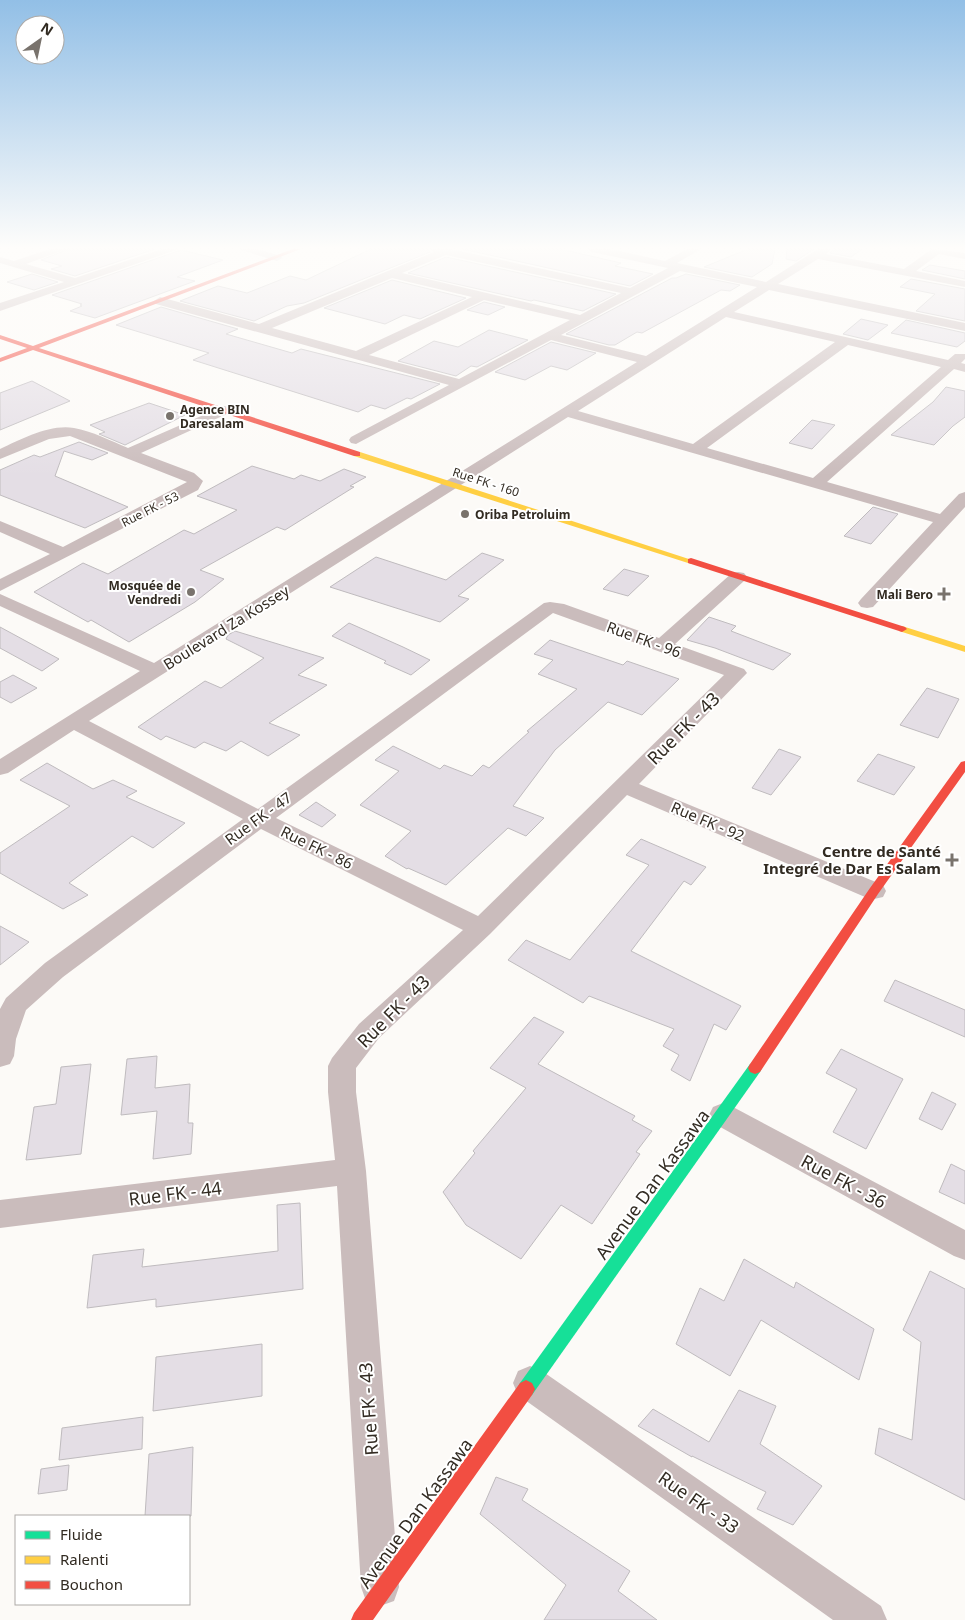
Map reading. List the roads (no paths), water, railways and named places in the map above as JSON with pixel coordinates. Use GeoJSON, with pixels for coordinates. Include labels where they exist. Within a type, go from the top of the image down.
{"type":"FeatureCollection","features":[{"type":"Feature","properties":{"kind":"main road"},"geometry":{"type":"LineString","coordinates":[[0,360],[96,325]]}},
{"type":"Feature","properties":{"kind":"main road"},"geometry":{"type":"LineString","coordinates":[[0,326],[190,387]]}},
{"type":"Feature","properties":{"kind":"main road","name":"Rue FK - 160"},"geometry":{"type":"LineString","coordinates":[[0,337],[224,410],[449,477],[738,577],[965,649]]}},
{"type":"Feature","properties":{"kind":"main road"},"geometry":{"type":"LineString","coordinates":[[352,438],[375,445]]}},
{"type":"Feature","properties":{"kind":"main road","name":"Rue FK - 160"},"geometry":{"type":"LineString","coordinates":[[466,475],[485,481]]}},
{"type":"Feature","properties":{"kind":"main road","name":"Avenue Dan Kassawa"},"geometry":{"type":"LineString","coordinates":[[361,1620],[723,1115],[874,891],[965,764]]}},
{"type":"Feature","properties":{"kind":"street"},"geometry":{"type":"LineString","coordinates":[[248,325],[461,384]]}},
{"type":"Feature","properties":{"kind":"street"},"geometry":{"type":"LineString","coordinates":[[261,328],[269,325]]}},
{"type":"Feature","properties":{"kind":"street"},"geometry":{"type":"LineString","coordinates":[[358,355],[422,325]]}},
{"type":"Feature","properties":{"kind":"street"},"geometry":{"type":"LineString","coordinates":[[352,438],[461,384],[571,325]]}},
{"type":"Feature","properties":{"kind":"street","name":"Boulevard Za Kossey"},"geometry":{"type":"LineString","coordinates":[[0,768],[155,672],[449,477],[466,475],[707,325]]}},
{"type":"Feature","properties":{"kind":"street"},"geometry":{"type":"LineString","coordinates":[[773,325],[959,366]]}},
{"type":"Feature","properties":{"kind":"street"},"geometry":{"type":"LineString","coordinates":[[550,336],[649,360]]}},
{"type":"Feature","properties":{"kind":"street"},"geometry":{"type":"LineString","coordinates":[[697,448],[845,340]]}},
{"type":"Feature","properties":{"kind":"street"},"geometry":{"type":"LineString","coordinates":[[816,483],[959,366],[965,353]]}},
{"type":"Feature","properties":{"kind":"street"},"geometry":{"type":"LineString","coordinates":[[129,453],[224,410]]}},
{"type":"Feature","properties":{"kind":"street"},"geometry":{"type":"LineString","coordinates":[[566,412],[944,520]]}},
{"type":"Feature","properties":{"kind":"street","name":"Rue FK - 53"},"geometry":{"type":"LineString","coordinates":[[0,454],[47,434],[60,431],[72,432],[189,476],[195,481],[192,487],[0,586]]}},
{"type":"Feature","properties":{"kind":"street"},"geometry":{"type":"LineString","coordinates":[[867,603],[965,498]]}},
{"type":"Feature","properties":{"kind":"street"},"geometry":{"type":"LineString","coordinates":[[0,526],[63,554]]}},
{"type":"Feature","properties":{"kind":"street"},"geometry":{"type":"LineString","coordinates":[[661,646],[738,577]]}},
{"type":"Feature","properties":{"kind":"street"},"geometry":{"type":"LineString","coordinates":[[0,599],[155,672]]}},
{"type":"Feature","properties":{"kind":"street","name":"Rue FK - 96"},"geometry":{"type":"LineString","coordinates":[[550,607],[558,608],[737,673]]}},
{"type":"Feature","properties":{"kind":"street","name":"Rue FK - 47"},"geometry":{"type":"LineString","coordinates":[[0,1056],[2,1039],[15,1005],[54,970],[258,818],[550,607]]}},
{"type":"Feature","properties":{"kind":"street","name":"Rue FK - 43"},"geometry":{"type":"LineString","coordinates":[[381,1591],[351,1171],[342,1092],[342,1066],[369,1031],[481,928],[737,673]]}},
{"type":"Feature","properties":{"kind":"street","name":"Rue FK - 86"},"geometry":{"type":"LineString","coordinates":[[74,722],[258,818],[481,928]]}},
{"type":"Feature","properties":{"kind":"street","name":"Rue FK - 92"},"geometry":{"type":"LineString","coordinates":[[625,786],[874,891]]}},
{"type":"Feature","properties":{"kind":"street","name":"Rue FK - 36"},"geometry":{"type":"LineString","coordinates":[[723,1115],[965,1246]]}},
{"type":"Feature","properties":{"kind":"street","name":"Rue FK - 44"},"geometry":{"type":"LineString","coordinates":[[0,1214],[351,1171]]}},
{"type":"Feature","properties":{"kind":"street","name":"Rue FK - 33"},"geometry":{"type":"LineString","coordinates":[[530,1383],[867,1620]]}},
{"type":"Feature","properties":{"kind":"place","name":"Agence BIN Daresalam"},"geometry":{"type":"Point","coordinates":[170,416]}},
{"type":"Feature","properties":{"kind":"place","name":"Oriba Petroluim"},"geometry":{"type":"Point","coordinates":[465,514]}},
{"type":"Feature","properties":{"kind":"place","name":"Mosquée de Vendredi"},"geometry":{"type":"Point","coordinates":[191,592]}},
{"type":"Feature","properties":{"kind":"place","name":"Mali Bero"},"geometry":{"type":"Point","coordinates":[944,594]}},
{"type":"Feature","properties":{"kind":"place","name":"Centre de Santé Integré de Dar Es Salam"},"geometry":{"type":"Point","coordinates":[952,860]}}]}
